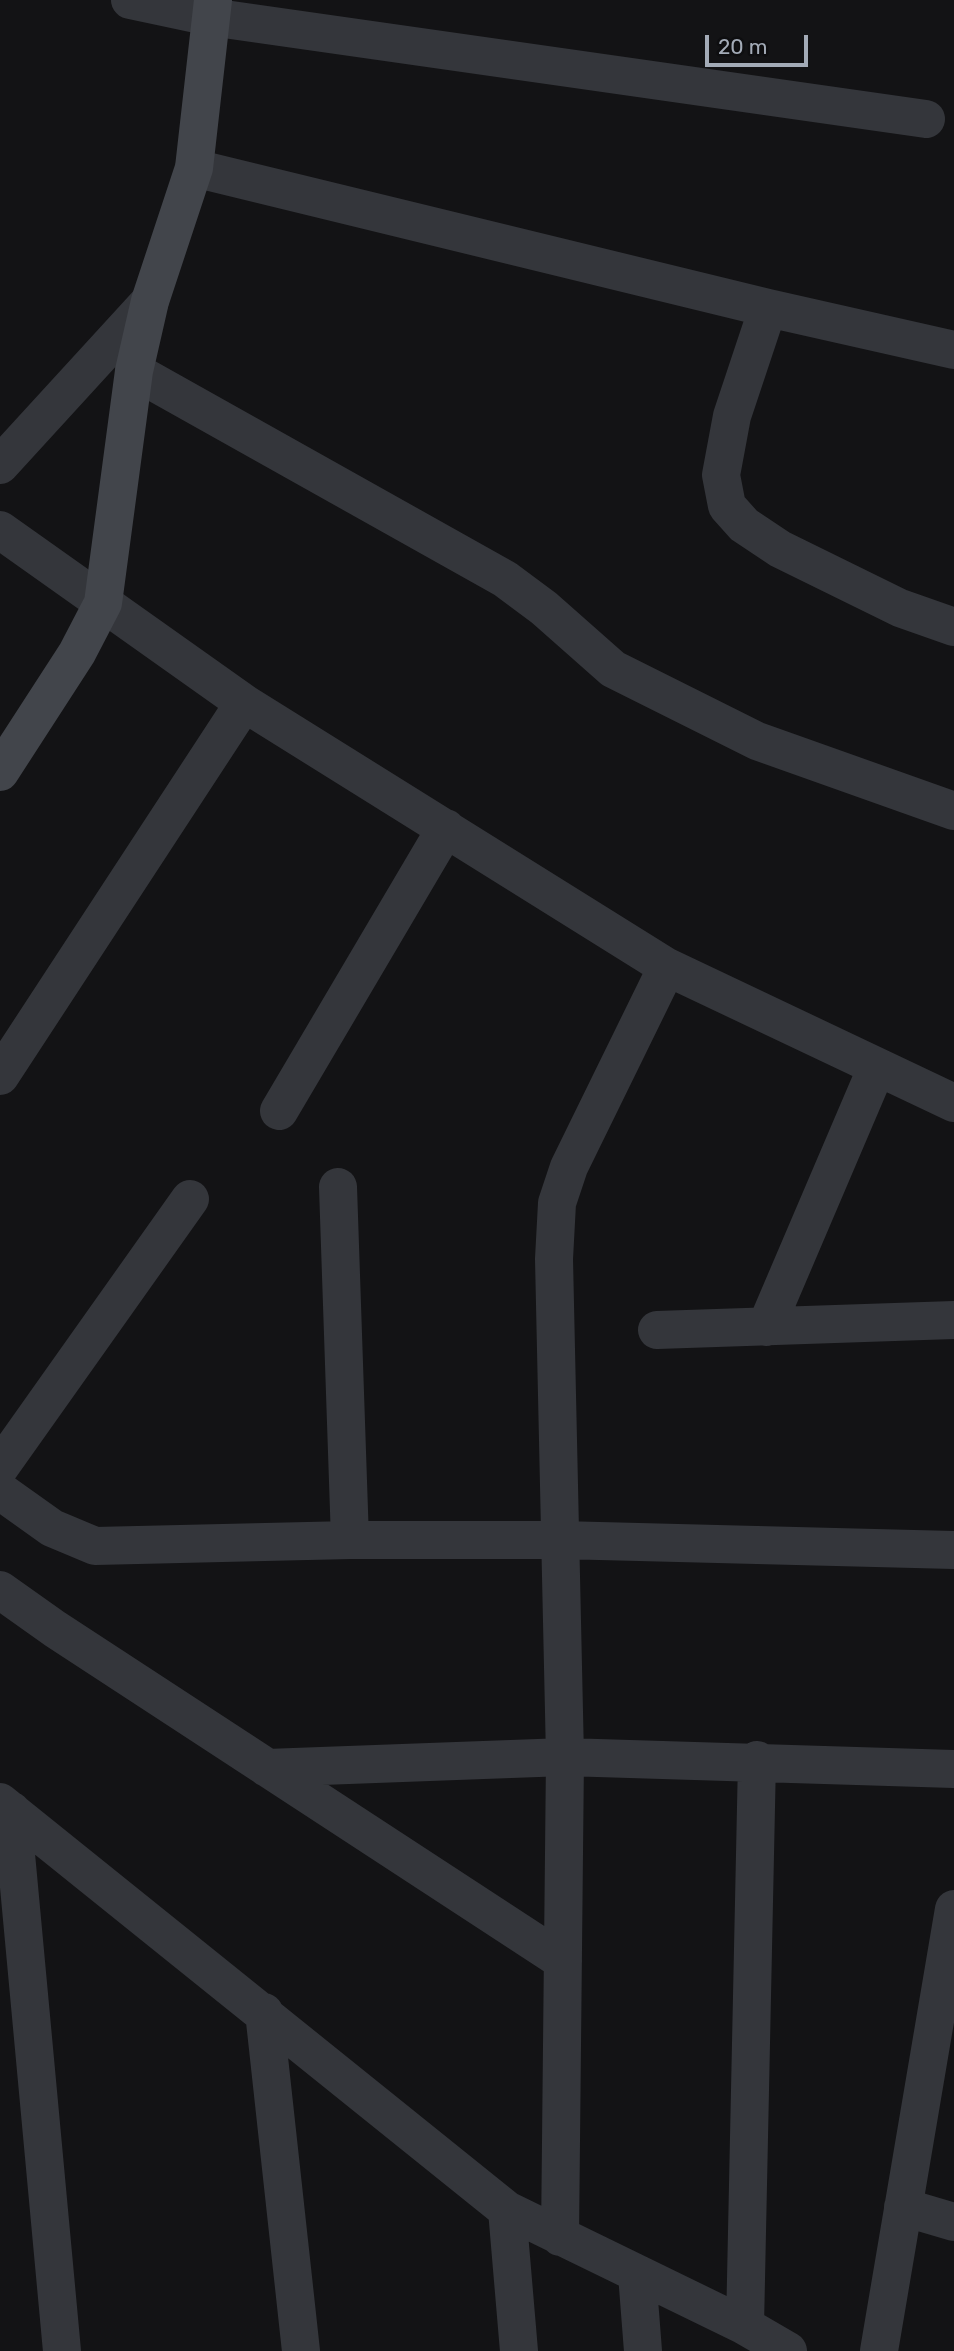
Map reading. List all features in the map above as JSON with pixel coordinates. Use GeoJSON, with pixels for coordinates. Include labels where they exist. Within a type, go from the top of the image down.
{"type":"FeatureCollection","features":[{"type":"Feature","properties":{"kind":"street"},"geometry":{"type":"LineString","coordinates":[[130,0],[212,8],[926,119]]}},
{"type":"Feature","properties":{"kind":"street"},"geometry":{"type":"LineString","coordinates":[[0,772],[77,653],[103,603],[134,371],[150,301],[194,168],[212,8]]}},
{"type":"Feature","properties":{"kind":"street"},"geometry":{"type":"LineString","coordinates":[[194,168],[768,308],[954,350]]}},
{"type":"Feature","properties":{"kind":"street"},"geometry":{"type":"LineString","coordinates":[[0,465],[150,301]]}},
{"type":"Feature","properties":{"kind":"street"},"geometry":{"type":"LineString","coordinates":[[768,308],[730,428],[721,475],[727,506],[744,525],[780,549],[900,608],[954,627]]}},
{"type":"Feature","properties":{"kind":"street"},"geometry":{"type":"LineString","coordinates":[[134,371],[505,579],[544,608],[613,670],[757,741],[954,811]]}},
{"type":"Feature","properties":{"kind":"street"},"geometry":{"type":"LineString","coordinates":[[0,530],[244,703],[667,967],[954,1103]]}},
{"type":"Feature","properties":{"kind":"street"},"geometry":{"type":"LineString","coordinates":[[0,1076],[244,703]]}},
{"type":"Feature","properties":{"kind":"street"},"geometry":{"type":"LineString","coordinates":[[279,1111],[446,828]]}},
{"type":"Feature","properties":{"kind":"street"},"geometry":{"type":"LineString","coordinates":[[560,2237],[565,1757],[554,1259],[557,1203],[569,1167],[667,967]]}},
{"type":"Feature","properties":{"kind":"street"},"geometry":{"type":"LineString","coordinates":[[766,1326],[877,1067]]}},
{"type":"Feature","properties":{"kind":"street"},"geometry":{"type":"LineString","coordinates":[[338,1187],[350,1540]]}},
{"type":"Feature","properties":{"kind":"street"},"geometry":{"type":"LineString","coordinates":[[0,1467],[190,1199]]}},
{"type":"Feature","properties":{"kind":"street"},"geometry":{"type":"LineString","coordinates":[[657,1331],[954,1320]]}},
{"type":"Feature","properties":{"kind":"street"},"geometry":{"type":"LineString","coordinates":[[0,1491],[52,1528],[94,1546],[350,1540],[560,1540],[954,1550]]}},
{"type":"Feature","properties":{"kind":"street"},"geometry":{"type":"LineString","coordinates":[[0,1590],[267,1769],[563,1961]]}},
{"type":"Feature","properties":{"kind":"street"},"geometry":{"type":"LineString","coordinates":[[267,1769],[565,1757],[757,1760],[954,1769]]}},
{"type":"Feature","properties":{"kind":"street"},"geometry":{"type":"LineString","coordinates":[[745,2326],[757,1760]]}},
{"type":"Feature","properties":{"kind":"street"},"geometry":{"type":"LineString","coordinates":[[6,1807],[507,2210],[745,2326],[788,2351]]}},
{"type":"Feature","properties":{"kind":"street"},"geometry":{"type":"LineString","coordinates":[[6,1807],[62,2351]]}},
{"type":"Feature","properties":{"kind":"street"},"geometry":{"type":"LineString","coordinates":[[879,2351],[954,1909]]}},
{"type":"Feature","properties":{"kind":"street"},"geometry":{"type":"LineString","coordinates":[[264,2012],[301,2351]]}},
{"type":"Feature","properties":{"kind":"street"},"geometry":{"type":"LineString","coordinates":[[904,2207],[954,2222]]}},
{"type":"Feature","properties":{"kind":"street"},"geometry":{"type":"LineString","coordinates":[[507,2210],[519,2351]]}},
{"type":"Feature","properties":{"kind":"street"},"geometry":{"type":"LineString","coordinates":[[637,2274],[643,2351]]}}]}
